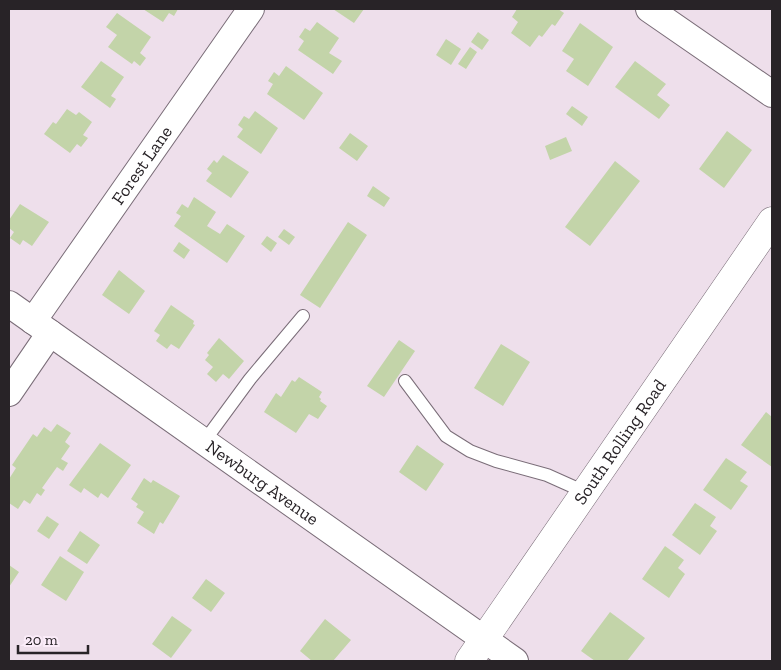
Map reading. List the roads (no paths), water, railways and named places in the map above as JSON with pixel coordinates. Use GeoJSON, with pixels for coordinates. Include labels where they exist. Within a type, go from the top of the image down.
{"type":"FeatureCollection","features":[{"type":"Feature","properties":{"kind":"main road","name":"South Rolling Road"},"geometry":{"type":"LineString","coordinates":[[476,650],[772,221]]}},
{"type":"Feature","properties":{"kind":"street","name":"Forest Lane"},"geometry":{"type":"LineString","coordinates":[[9,393],[41,327],[251,9]]}},
{"type":"Feature","properties":{"kind":"street"},"geometry":{"type":"LineString","coordinates":[[649,9],[772,94]]}},
{"type":"Feature","properties":{"kind":"street","name":"Newburg Avenue"},"geometry":{"type":"LineString","coordinates":[[9,304],[203,444],[476,650],[515,661]]}},
{"type":"Feature","properties":{"kind":"lane"},"geometry":{"type":"LineString","coordinates":[[203,444],[250,380],[303,316]]}},
{"type":"Feature","properties":{"kind":"lane"},"geometry":{"type":"LineString","coordinates":[[405,381],[446,436],[470,452],[547,476],[586,492]]}}]}
